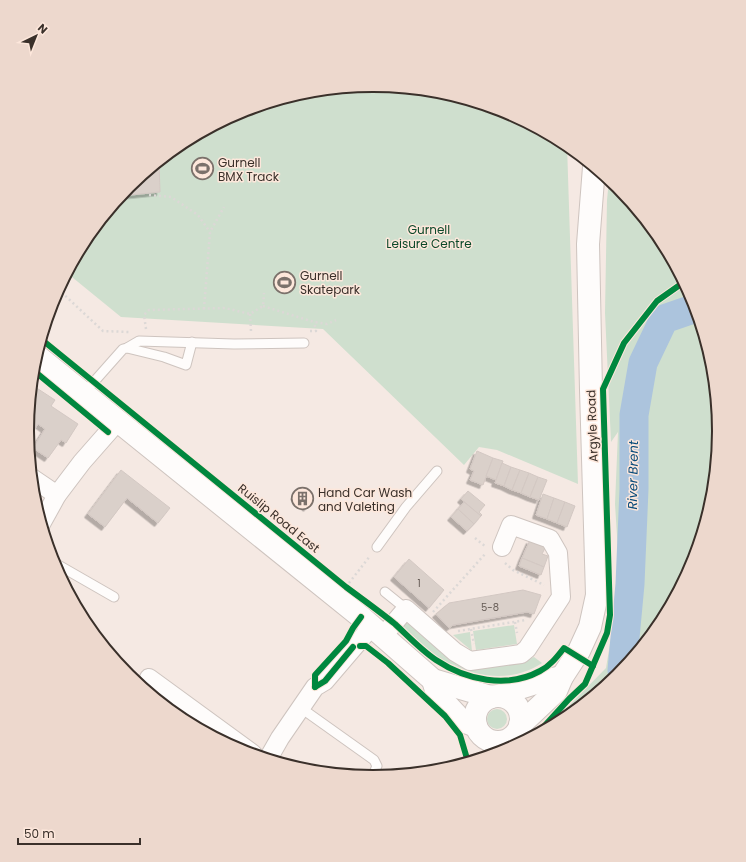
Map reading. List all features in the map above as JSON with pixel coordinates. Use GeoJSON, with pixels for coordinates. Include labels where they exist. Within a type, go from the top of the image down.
{"type":"FeatureCollection","features":[{"type":"Feature","properties":{"kind":"main road","name":"Argyle Road"},"geometry":{"type":"LineString","coordinates":[[520,725],[556,691],[562,677],[579,651],[590,627],[597,595],[588,244],[594,173]]}},
{"type":"Feature","properties":{"kind":"main road"},"geometry":{"type":"LineString","coordinates":[[42,360],[377,631],[433,680],[495,697],[507,698],[514,703],[519,709],[521,717],[520,725],[517,733],[498,746]]}},
{"type":"Feature","properties":{"kind":"main road"},"geometry":{"type":"LineString","coordinates":[[494,747],[480,733],[476,726],[475,718],[479,706],[484,701],[521,687],[562,677]]}},
{"type":"Feature","properties":{"kind":"main road"},"geometry":{"type":"LineString","coordinates":[[433,680],[437,694],[462,721],[476,726]]}},
{"type":"Feature","properties":{"kind":"street"},"geometry":{"type":"LineString","coordinates":[[45,516],[57,495],[82,462],[118,421]]}},
{"type":"Feature","properties":{"kind":"street"},"geometry":{"type":"LineString","coordinates":[[38,482],[57,495]]}},
{"type":"Feature","properties":{"kind":"street"},"geometry":{"type":"LineString","coordinates":[[271,754],[315,687],[324,681],[377,631],[406,609],[455,652],[470,661],[521,654],[527,649],[561,597],[558,553],[550,539],[511,525],[495,552]]}},
{"type":"Feature","properties":{"kind":"street"},"geometry":{"type":"LineString","coordinates":[[149,678],[233,740]]}},
{"type":"Feature","properties":{"kind":"lane"},"geometry":{"type":"LineString","coordinates":[[84,393],[123,349],[139,341],[234,344],[304,343]]}},
{"type":"Feature","properties":{"kind":"lane"},"geometry":{"type":"LineString","coordinates":[[127,348],[164,357],[186,365],[192,342]]}},
{"type":"Feature","properties":{"kind":"lane"},"geometry":{"type":"LineString","coordinates":[[377,547],[406,507],[437,471]]}},
{"type":"Feature","properties":{"kind":"lane"},"geometry":{"type":"LineString","coordinates":[[63,568],[114,597]]}},
{"type":"Feature","properties":{"kind":"lane"},"geometry":{"type":"LineString","coordinates":[[385,592],[406,609]]}},
{"type":"Feature","properties":{"kind":"lane"},"geometry":{"type":"LineString","coordinates":[[300,708],[374,760],[377,766],[375,770]]}},
{"type":"Feature","properties":{"kind":"path"},"geometry":{"type":"LineString","coordinates":[[149,195],[171,197],[198,215],[210,232]]}},
{"type":"Feature","properties":{"kind":"path"},"geometry":{"type":"LineString","coordinates":[[204,309],[210,232],[224,207]]}},
{"type":"Feature","properties":{"kind":"path"},"geometry":{"type":"LineString","coordinates":[[263,306],[264,293]]}},
{"type":"Feature","properties":{"kind":"path"},"geometry":{"type":"LineString","coordinates":[[63,294],[103,331]]}},
{"type":"Feature","properties":{"kind":"path"},"geometry":{"type":"LineString","coordinates":[[147,332],[144,315],[149,310],[225,308],[250,314],[263,306],[314,322],[327,324],[336,320]]}},
{"type":"Feature","properties":{"kind":"path"},"geometry":{"type":"LineString","coordinates":[[250,314],[251,332]]}},
{"type":"Feature","properties":{"kind":"path"},"geometry":{"type":"LineString","coordinates":[[314,322],[316,331]]}},
{"type":"Feature","properties":{"kind":"path"},"geometry":{"type":"LineString","coordinates":[[475,538],[495,552],[512,570],[560,593]]}},
{"type":"Feature","properties":{"kind":"path"},"geometry":{"type":"LineString","coordinates":[[346,587],[377,547]]}},
{"type":"Feature","properties":{"kind":"path"},"geometry":{"type":"LineString","coordinates":[[429,629],[495,552]]}},
{"type":"Feature","properties":{"kind":"path"},"geometry":{"type":"LineString","coordinates":[[340,582],[352,592]]}},
{"type":"Feature","properties":{"kind":"path"},"geometry":{"type":"LineString","coordinates":[[429,629],[548,616]]}},
{"type":"Feature","properties":{"kind":"green space","name":"Gurnell Leisure Centre"},"geometry":{"type":"Polygon","coordinates":[[[373,92],[395,93],[417,95],[461,104],[482,110],[523,127],[561,149],[567,154],[578,484],[497,450],[479,447],[464,465],[323,329],[121,317],[71,276],[91,243],[118,207],[129,195],[160,192],[159,168],[204,137],[243,118],[264,110],[329,95],[373,92]]]}},
{"type":"Feature","properties":{"kind":"green space"},"geometry":{"type":"Polygon","coordinates":[[[608,187],[628,207],[655,243],[667,262],[686,301],[700,343],[709,387],[712,431],[711,453],[705,497],[694,540],[667,601],[628,655],[597,686],[564,711],[606,668],[620,583],[615,504],[618,432],[611,442],[605,313],[608,187]]]}},
{"type":"Feature","properties":{"kind":"green space"},"geometry":{"type":"Polygon","coordinates":[[[406,623],[466,668],[525,661],[534,657],[542,663],[532,669],[510,675],[487,675],[465,670],[440,659],[402,627],[406,623]]]}},
{"type":"Feature","properties":{"kind":"green space"},"geometry":{"type":"Polygon","coordinates":[[[514,625],[517,644],[476,650],[473,631],[514,625]]]}},
{"type":"Feature","properties":{"kind":"green space"},"geometry":{"type":"Polygon","coordinates":[[[470,632],[472,651],[453,635],[470,632]]]}},
{"type":"Feature","properties":{"kind":"green space"},"geometry":{"type":"Polygon","coordinates":[[[493,709],[501,709],[507,715],[507,723],[501,729],[493,729],[487,723],[487,715],[493,709]]]}},
{"type":"Feature","properties":{"kind":"building"},"geometry":{"type":"Polygon","coordinates":[[[159,168],[160,192],[129,195],[159,168]]]}},
{"type":"Feature","properties":{"kind":"building"},"geometry":{"type":"Polygon","coordinates":[[[37,388],[55,400],[51,406],[78,424],[66,443],[61,440],[48,458],[35,449],[35,445],[45,429],[38,424],[34,430],[37,388]]]}},
{"type":"Feature","properties":{"kind":"building"},"geometry":{"type":"Polygon","coordinates":[[[477,451],[493,458],[483,485],[470,480],[474,471],[470,469],[477,451]]]}},
{"type":"Feature","properties":{"kind":"building"},"geometry":{"type":"Polygon","coordinates":[[[493,458],[503,461],[496,480],[486,476],[493,458]]]}},
{"type":"Feature","properties":{"kind":"building"},"geometry":{"type":"Polygon","coordinates":[[[502,463],[511,467],[504,486],[495,483],[502,463]]]}},
{"type":"Feature","properties":{"kind":"building"},"geometry":{"type":"Polygon","coordinates":[[[511,467],[520,470],[512,490],[504,486],[511,467]]]}},
{"type":"Feature","properties":{"kind":"building"},"geometry":{"type":"Polygon","coordinates":[[[121,470],[170,508],[158,523],[127,498],[105,527],[88,514],[121,470]]]}},
{"type":"Feature","properties":{"kind":"building"},"geometry":{"type":"Polygon","coordinates":[[[520,470],[529,473],[521,493],[512,490],[520,470]]]}},
{"type":"Feature","properties":{"kind":"building"},"geometry":{"type":"Polygon","coordinates":[[[529,473],[538,477],[530,497],[521,493],[529,473]]]}},
{"type":"Feature","properties":{"kind":"building"},"geometry":{"type":"Polygon","coordinates":[[[538,477],[547,480],[539,500],[530,497],[538,477]]]}},
{"type":"Feature","properties":{"kind":"building","name":"Hand Car Wash and Valeting"},"geometry":{"type":"Polygon","coordinates":[[[300,490],[312,502],[307,508],[294,496],[300,490]]]}},
{"type":"Feature","properties":{"kind":"building"},"geometry":{"type":"Polygon","coordinates":[[[468,491],[485,505],[479,512],[482,515],[481,516],[461,499],[468,491]]]}},
{"type":"Feature","properties":{"kind":"building"},"geometry":{"type":"Polygon","coordinates":[[[543,494],[554,498],[547,519],[536,515],[543,494]]]}},
{"type":"Feature","properties":{"kind":"building"},"geometry":{"type":"Polygon","coordinates":[[[554,498],[565,502],[557,523],[547,519],[554,498]]]}},
{"type":"Feature","properties":{"kind":"building"},"geometry":{"type":"Polygon","coordinates":[[[464,502],[481,516],[474,524],[458,509],[464,502]]]}},
{"type":"Feature","properties":{"kind":"building"},"geometry":{"type":"Polygon","coordinates":[[[565,502],[575,506],[567,527],[557,523],[565,502]]]}},
{"type":"Feature","properties":{"kind":"building"},"geometry":{"type":"Polygon","coordinates":[[[458,509],[474,524],[467,531],[451,517],[458,509]]]}},
{"type":"Feature","properties":{"kind":"building"},"geometry":{"type":"Polygon","coordinates":[[[530,540],[546,546],[542,554],[548,556],[544,567],[522,558],[530,540]]]}},
{"type":"Feature","properties":{"kind":"building"},"geometry":{"type":"Polygon","coordinates":[[[522,558],[544,567],[541,575],[519,566],[522,558]]]}},
{"type":"Feature","properties":{"kind":"building"},"geometry":{"type":"Polygon","coordinates":[[[409,559],[444,590],[429,608],[394,577],[409,559]]]}},
{"type":"Feature","properties":{"kind":"building"},"geometry":{"type":"Polygon","coordinates":[[[523,590],[541,595],[534,614],[527,612],[453,625],[449,628],[436,614],[449,603],[523,590]]]}},
{"type":"Feature","properties":{"kind":"waterway","name":"River Brent"},"geometry":{"type":"LineString","coordinates":[[623,660],[630,584],[634,489],[634,415],[643,363],[664,319],[690,310]]}},
{"type":"Feature","properties":{"kind":"cycle path"},"geometry":{"type":"LineString","coordinates":[[550,720],[585,684],[607,633],[610,615],[603,389],[624,343],[657,301],[679,286]]}},
{"type":"Feature","properties":{"kind":"cycle path","name":"Ruislip Road East"},"geometry":{"type":"LineString","coordinates":[[46,343],[346,587],[395,624],[425,652],[436,660],[460,673],[487,680],[501,681],[527,677],[544,669],[564,648],[593,666]]}},
{"type":"Feature","properties":{"kind":"cycle path"},"geometry":{"type":"LineString","coordinates":[[39,375],[108,432]]}},
{"type":"Feature","properties":{"kind":"cycle path"},"geometry":{"type":"LineString","coordinates":[[315,687],[315,675],[346,641],[361,617]]}},
{"type":"Feature","properties":{"kind":"cycle path"},"geometry":{"type":"LineString","coordinates":[[360,646],[366,646],[388,663],[445,716],[460,735],[466,756]]}},
{"type":"Feature","properties":{"kind":"cycle path"},"geometry":{"type":"LineString","coordinates":[[315,687],[325,681],[353,647]]}},
{"type":"Feature","properties":{"kind":"place","name":"Gurnell BMX Track"},"geometry":{"type":"Point","coordinates":[203,169]}},
{"type":"Feature","properties":{"kind":"place","name":"Gurnell Skatepark"},"geometry":{"type":"Point","coordinates":[285,282]}},
{"type":"Feature","properties":{"kind":"place","name":"Hand Car Wash and Valeting"},"geometry":{"type":"Point","coordinates":[303,499]}}]}
